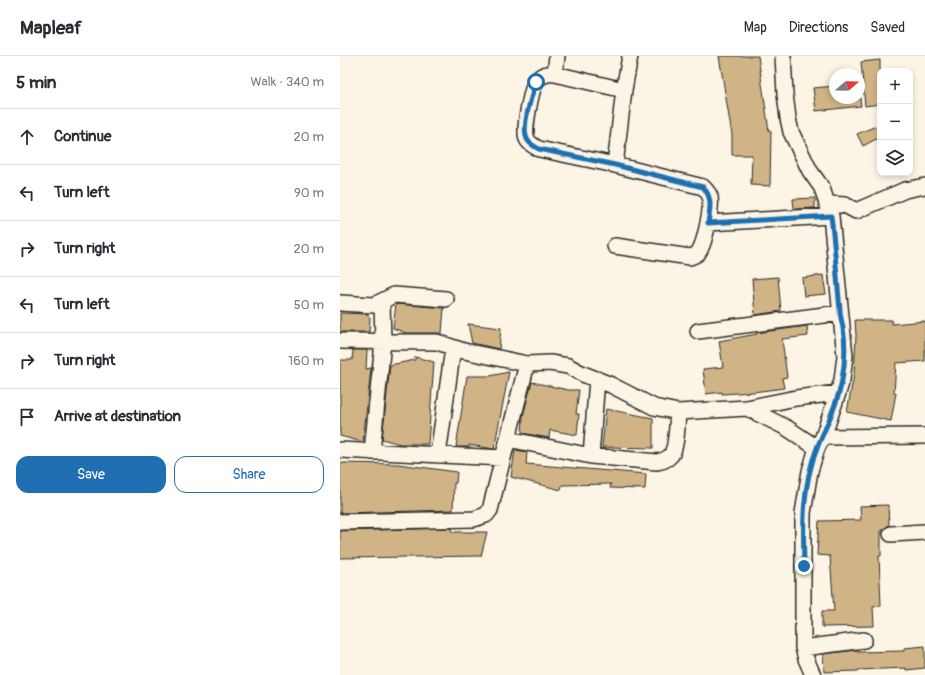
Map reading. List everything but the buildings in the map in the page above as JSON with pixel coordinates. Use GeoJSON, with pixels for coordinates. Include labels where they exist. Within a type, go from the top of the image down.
{"type":"FeatureCollection","features":[{"type":"Feature","properties":{"kind":"street"},"geometry":{"type":"LineString","coordinates":[[555,74],[557,56]]}},
{"type":"Feature","properties":{"kind":"street"},"geometry":{"type":"LineString","coordinates":[[615,165],[624,90],[630,56]]}},
{"type":"Feature","properties":{"kind":"street"},"geometry":{"type":"LineString","coordinates":[[783,56],[785,94],[791,132],[810,171],[822,188],[829,210],[836,254],[840,313],[845,356],[842,380],[810,471],[803,513],[803,648],[813,675]]}},
{"type":"Feature","properties":{"kind":"street"},"geometry":{"type":"LineString","coordinates":[[615,246],[690,257],[695,255],[699,252],[708,223],[711,205],[708,192],[703,187],[615,165],[539,149],[531,145],[526,138],[525,128],[536,82],[541,76],[549,73],[555,74],[624,90]]}},
{"type":"Feature","properties":{"kind":"street"},"geometry":{"type":"LineString","coordinates":[[708,223],[829,210],[845,205],[856,211],[905,190],[925,186]]}},
{"type":"Feature","properties":{"kind":"street"},"geometry":{"type":"LineString","coordinates":[[340,303],[374,305],[394,295],[446,299]]}},
{"type":"Feature","properties":{"kind":"street"},"geometry":{"type":"LineString","coordinates":[[372,452],[383,342],[382,301]]}},
{"type":"Feature","properties":{"kind":"street"},"geometry":{"type":"LineString","coordinates":[[698,331],[840,313]]}},
{"type":"Feature","properties":{"kind":"street"},"geometry":{"type":"LineString","coordinates":[[340,341],[438,342],[453,348],[527,364],[550,363],[568,366],[654,407],[678,412],[747,408],[796,398],[838,393]]}},
{"type":"Feature","properties":{"kind":"street"},"geometry":{"type":"LineString","coordinates":[[438,455],[453,348]]}},
{"type":"Feature","properties":{"kind":"street"},"geometry":{"type":"LineString","coordinates":[[340,522],[474,519],[481,517],[490,510],[527,364]]}},
{"type":"Feature","properties":{"kind":"street"},"geometry":{"type":"LineString","coordinates":[[591,456],[597,379]]}},
{"type":"Feature","properties":{"kind":"street"},"geometry":{"type":"LineString","coordinates":[[747,408],[787,428],[820,442],[925,436]]}},
{"type":"Feature","properties":{"kind":"street"},"geometry":{"type":"LineString","coordinates":[[508,439],[591,456],[657,462],[663,461],[671,455],[674,448],[678,412]]}},
{"type":"Feature","properties":{"kind":"street"},"geometry":{"type":"LineString","coordinates":[[340,450],[503,458]]}},
{"type":"Feature","properties":{"kind":"street"},"geometry":{"type":"LineString","coordinates":[[891,534],[925,532]]}},
{"type":"Feature","properties":{"kind":"street"},"geometry":{"type":"LineString","coordinates":[[803,648],[864,640]]}},
{"type":"Feature","properties":{"kind":"route"},"geometry":{"type":"LineString","coordinates":[[536,82],[525,128],[526,138],[531,145],[539,149],[615,165],[703,187],[708,192],[711,205],[708,223],[831,216],[845,356],[842,380],[810,471],[803,513],[804,566]]}}]}
